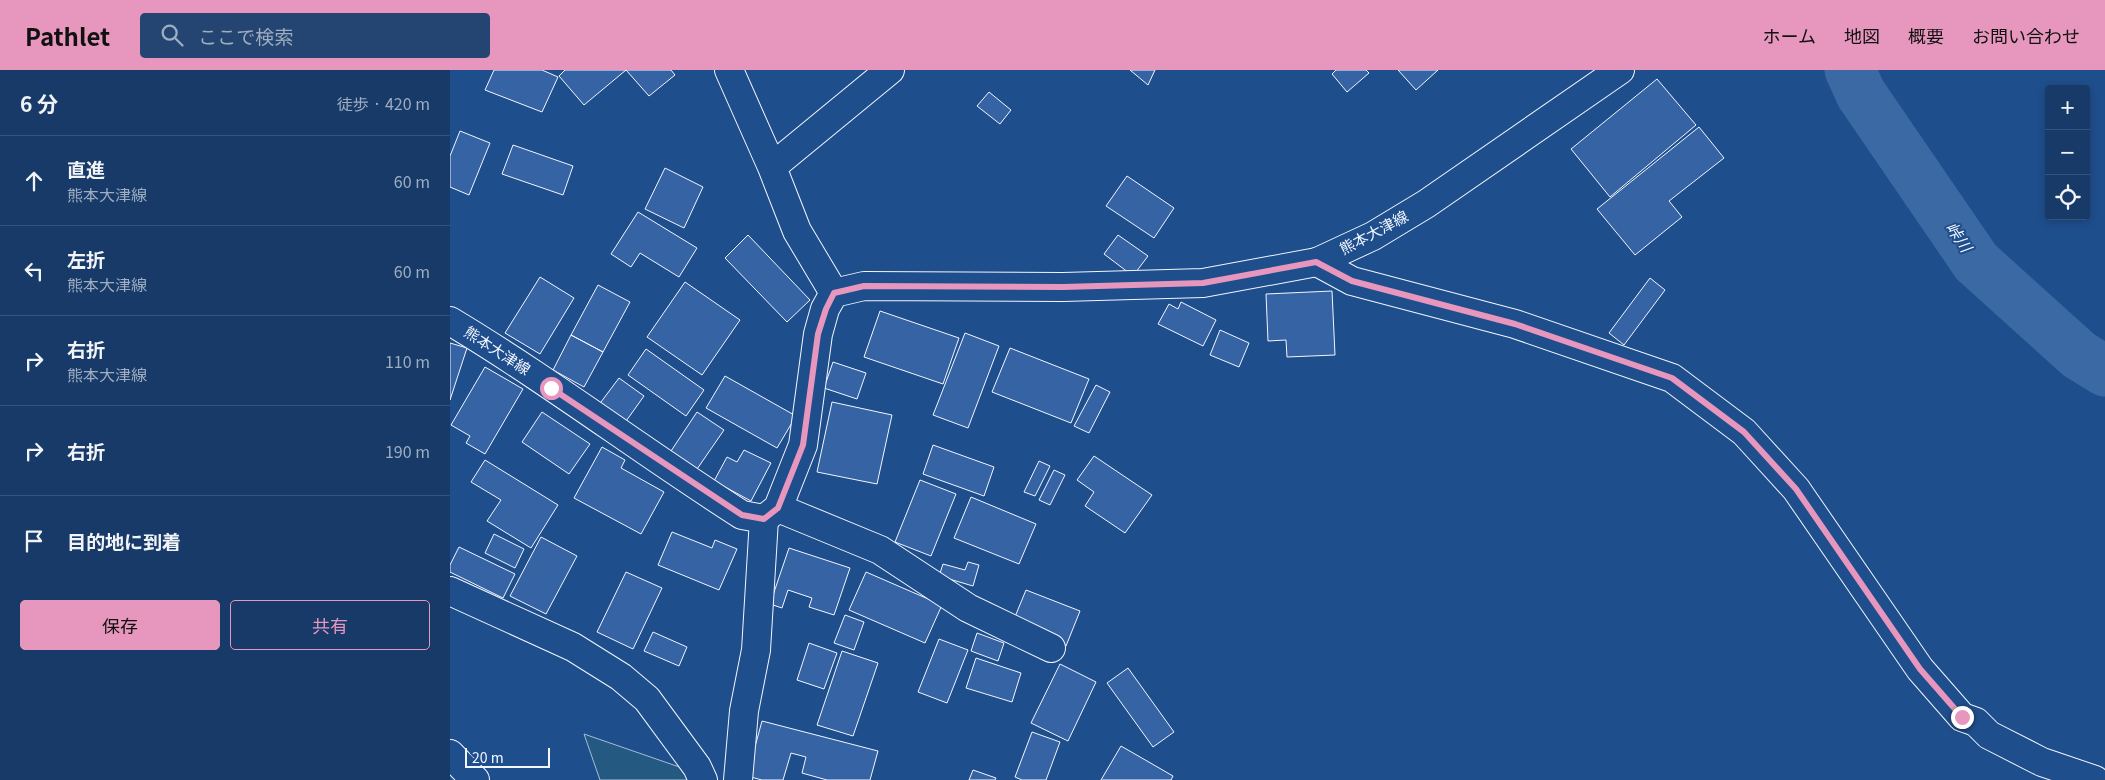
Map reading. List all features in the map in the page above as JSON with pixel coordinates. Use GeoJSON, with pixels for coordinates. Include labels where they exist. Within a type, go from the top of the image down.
{"type":"FeatureCollection","features":[{"type":"Feature","properties":{"kind":"street"},"geometry":{"type":"LineString","coordinates":[[729,70],[772,167],[797,231],[834,293],[826,309],[818,334],[803,445],[771,514],[756,650],[744,711],[738,780]]}},
{"type":"Feature","properties":{"kind":"street"},"geometry":{"type":"LineString","coordinates":[[772,167],[890,70]]}},
{"type":"Feature","properties":{"kind":"street","name":"熊本大津線"},"geometry":{"type":"LineString","coordinates":[[834,293],[864,286],[1063,287],[1203,283],[1316,262],[1373,236],[1426,204],[1620,70]]}},
{"type":"Feature","properties":{"kind":"street"},"geometry":{"type":"LineString","coordinates":[[1316,262],[1352,281],[1515,324],[1672,378],[1744,432],[1796,489],[1920,669],[1962,717],[1976,722],[1989,735],[2042,762],[2095,780]]}},
{"type":"Feature","properties":{"kind":"street","name":"熊本大津線"},"geometry":{"type":"LineString","coordinates":[[450,321],[512,358],[551,388],[742,515],[771,514],[880,550],[968,608],[1051,648]]}},
{"type":"Feature","properties":{"kind":"street"},"geometry":{"type":"LineString","coordinates":[[450,591],[573,647],[620,677],[647,698],[697,767],[703,780]]}},
{"type":"Feature","properties":{"kind":"street"},"geometry":{"type":"LineString","coordinates":[[450,754],[475,780]]}},
{"type":"Feature","properties":{"kind":"shaded area"},"geometry":{"type":"Polygon","coordinates":[[[584,734],[717,780],[600,780],[584,734]]]}},
{"type":"Feature","properties":{"kind":"building"},"geometry":{"type":"Polygon","coordinates":[[[494,70],[542,70],[558,77],[542,112],[485,90],[494,70]]]}},
{"type":"Feature","properties":{"kind":"building"},"geometry":{"type":"Polygon","coordinates":[[[565,70],[626,70],[584,105],[559,76],[565,70]]]}},
{"type":"Feature","properties":{"kind":"building"},"geometry":{"type":"Polygon","coordinates":[[[626,70],[671,70],[675,75],[649,96],[626,70]]]}},
{"type":"Feature","properties":{"kind":"building"},"geometry":{"type":"Polygon","coordinates":[[[1130,70],[1155,70],[1148,85],[1130,70]]]}},
{"type":"Feature","properties":{"kind":"building"},"geometry":{"type":"Polygon","coordinates":[[[1336,70],[1366,70],[1369,73],[1347,92],[1332,74],[1336,70]]]}},
{"type":"Feature","properties":{"kind":"building"},"geometry":{"type":"Polygon","coordinates":[[[1398,70],[1438,70],[1416,90],[1398,70]]]}},
{"type":"Feature","properties":{"kind":"building"},"geometry":{"type":"Polygon","coordinates":[[[1657,79],[1696,125],[1610,197],[1571,149],[1657,79]]]}},
{"type":"Feature","properties":{"kind":"building"},"geometry":{"type":"Polygon","coordinates":[[[989,92],[1011,110],[1000,124],[977,106],[989,92]]]}},
{"type":"Feature","properties":{"kind":"building"},"geometry":{"type":"Polygon","coordinates":[[[1699,127],[1724,158],[1669,201],[1682,217],[1635,255],[1597,209],[1699,127]]]}},
{"type":"Feature","properties":{"kind":"building"},"geometry":{"type":"Polygon","coordinates":[[[460,131],[490,143],[469,195],[450,187],[450,156],[460,131]]]}},
{"type":"Feature","properties":{"kind":"building"},"geometry":{"type":"Polygon","coordinates":[[[513,145],[573,166],[563,195],[502,174],[513,145]]]}},
{"type":"Feature","properties":{"kind":"building"},"geometry":{"type":"Polygon","coordinates":[[[665,168],[703,187],[684,228],[645,209],[665,168]]]}},
{"type":"Feature","properties":{"kind":"building"},"geometry":{"type":"Polygon","coordinates":[[[1127,176],[1174,208],[1154,238],[1106,206],[1127,176]]]}},
{"type":"Feature","properties":{"kind":"building"},"geometry":{"type":"Polygon","coordinates":[[[638,212],[697,248],[679,277],[640,253],[631,267],[611,254],[638,212]]]}},
{"type":"Feature","properties":{"kind":"building"},"geometry":{"type":"Polygon","coordinates":[[[748,235],[810,300],[787,322],[725,258],[748,235]]]}},
{"type":"Feature","properties":{"kind":"building"},"geometry":{"type":"Polygon","coordinates":[[[1118,235],[1148,256],[1133,276],[1104,254],[1118,235]]]}},
{"type":"Feature","properties":{"kind":"building"},"geometry":{"type":"Polygon","coordinates":[[[540,277],[574,298],[540,354],[505,333],[540,277]]]}},
{"type":"Feature","properties":{"kind":"building"},"geometry":{"type":"Polygon","coordinates":[[[1650,278],[1665,290],[1624,345],[1609,333],[1650,278]]]}},
{"type":"Feature","properties":{"kind":"building"},"geometry":{"type":"Polygon","coordinates":[[[685,282],[740,320],[702,375],[647,337],[685,282]]]}},
{"type":"Feature","properties":{"kind":"building"},"geometry":{"type":"Polygon","coordinates":[[[598,285],[630,302],[603,352],[571,335],[598,285]]]}},
{"type":"Feature","properties":{"kind":"building"},"geometry":{"type":"Polygon","coordinates":[[[1332,291],[1335,355],[1287,357],[1286,340],[1268,341],[1266,294],[1332,291]]]}},
{"type":"Feature","properties":{"kind":"building"},"geometry":{"type":"Polygon","coordinates":[[[1181,302],[1216,320],[1203,346],[1158,324],[1169,304],[1178,309],[1181,302]]]}},
{"type":"Feature","properties":{"kind":"building"},"geometry":{"type":"Polygon","coordinates":[[[880,311],[959,338],[943,384],[864,357],[880,311]]]}},
{"type":"Feature","properties":{"kind":"building"},"geometry":{"type":"Polygon","coordinates":[[[1220,330],[1249,343],[1239,367],[1210,355],[1220,330]]]}},
{"type":"Feature","properties":{"kind":"building"},"geometry":{"type":"Polygon","coordinates":[[[965,333],[999,346],[968,428],[933,415],[965,333]]]}},
{"type":"Feature","properties":{"kind":"building"},"geometry":{"type":"Polygon","coordinates":[[[571,335],[603,352],[584,387],[553,370],[571,335]]]}},
{"type":"Feature","properties":{"kind":"building"},"geometry":{"type":"Polygon","coordinates":[[[450,343],[467,348],[450,400],[450,343]]]}},
{"type":"Feature","properties":{"kind":"building"},"geometry":{"type":"Polygon","coordinates":[[[1010,348],[1089,379],[1071,423],[992,392],[1010,348]]]}},
{"type":"Feature","properties":{"kind":"building"},"geometry":{"type":"Polygon","coordinates":[[[646,349],[704,390],[686,416],[628,375],[646,349]]]}},
{"type":"Feature","properties":{"kind":"building"},"geometry":{"type":"Polygon","coordinates":[[[833,362],[866,373],[857,399],[824,388],[833,362]]]}},
{"type":"Feature","properties":{"kind":"building"},"geometry":{"type":"Polygon","coordinates":[[[485,367],[523,389],[485,454],[466,443],[470,436],[451,425],[485,367]]]}},
{"type":"Feature","properties":{"kind":"building"},"geometry":{"type":"Polygon","coordinates":[[[725,376],[796,416],[777,448],[706,408],[725,376]]]}},
{"type":"Feature","properties":{"kind":"building"},"geometry":{"type":"Polygon","coordinates":[[[619,378],[644,396],[624,424],[598,406],[619,378]]]}},
{"type":"Feature","properties":{"kind":"building"},"geometry":{"type":"Polygon","coordinates":[[[1096,385],[1110,392],[1089,433],[1074,426],[1096,385]]]}},
{"type":"Feature","properties":{"kind":"building"},"geometry":{"type":"Polygon","coordinates":[[[832,402],[892,415],[877,484],[817,472],[832,402]]]}},
{"type":"Feature","properties":{"kind":"building"},"geometry":{"type":"Polygon","coordinates":[[[542,412],[590,444],[569,474],[522,442],[542,412]]]}},
{"type":"Feature","properties":{"kind":"building"},"geometry":{"type":"Polygon","coordinates":[[[697,412],[724,430],[695,472],[669,454],[697,412]]]}},
{"type":"Feature","properties":{"kind":"building"},"geometry":{"type":"Polygon","coordinates":[[[933,445],[994,467],[984,496],[923,474],[933,445]]]}},
{"type":"Feature","properties":{"kind":"building"},"geometry":{"type":"Polygon","coordinates":[[[602,447],[625,460],[621,468],[664,492],[641,534],[574,498],[602,447]]]}},
{"type":"Feature","properties":{"kind":"building"},"geometry":{"type":"Polygon","coordinates":[[[744,450],[771,463],[751,501],[714,481],[727,457],[737,462],[744,450]]]}},
{"type":"Feature","properties":{"kind":"building"},"geometry":{"type":"Polygon","coordinates":[[[1094,456],[1152,495],[1125,533],[1085,506],[1094,492],[1077,480],[1094,456]]]}},
{"type":"Feature","properties":{"kind":"building"},"geometry":{"type":"Polygon","coordinates":[[[485,460],[558,505],[531,548],[487,521],[501,500],[471,482],[485,460]]]}},
{"type":"Feature","properties":{"kind":"building"},"geometry":{"type":"Polygon","coordinates":[[[1039,461],[1050,466],[1035,496],[1024,492],[1039,461]]]}},
{"type":"Feature","properties":{"kind":"building"},"geometry":{"type":"Polygon","coordinates":[[[1054,470],[1065,475],[1050,505],[1039,500],[1054,470]]]}},
{"type":"Feature","properties":{"kind":"building"},"geometry":{"type":"Polygon","coordinates":[[[920,480],[956,494],[931,556],[895,542],[920,480]]]}},
{"type":"Feature","properties":{"kind":"building"},"geometry":{"type":"Polygon","coordinates":[[[971,497],[1036,524],[1019,564],[954,538],[971,497]]]}},
{"type":"Feature","properties":{"kind":"building"},"geometry":{"type":"Polygon","coordinates":[[[672,532],[712,548],[715,540],[737,549],[719,590],[658,565],[672,532]]]}},
{"type":"Feature","properties":{"kind":"building"},"geometry":{"type":"Polygon","coordinates":[[[494,534],[524,549],[515,568],[485,553],[494,534]]]}},
{"type":"Feature","properties":{"kind":"building"},"geometry":{"type":"Polygon","coordinates":[[[541,537],[577,556],[546,614],[510,596],[541,537]]]}},
{"type":"Feature","properties":{"kind":"building"},"geometry":{"type":"Polygon","coordinates":[[[459,547],[515,574],[503,598],[450,572],[450,565],[459,547]]]}},
{"type":"Feature","properties":{"kind":"building"},"geometry":{"type":"Polygon","coordinates":[[[789,548],[850,568],[834,615],[809,607],[812,598],[788,590],[782,608],[770,604],[789,548]]]}},
{"type":"Feature","properties":{"kind":"building"},"geometry":{"type":"Polygon","coordinates":[[[968,562],[979,565],[973,586],[939,576],[943,564],[965,570],[968,562]]]}},
{"type":"Feature","properties":{"kind":"building"},"geometry":{"type":"Polygon","coordinates":[[[626,572],[662,588],[633,649],[597,632],[626,572]]]}},
{"type":"Feature","properties":{"kind":"building"},"geometry":{"type":"Polygon","coordinates":[[[866,572],[942,605],[925,643],[849,610],[866,572]]]}},
{"type":"Feature","properties":{"kind":"building"},"geometry":{"type":"Polygon","coordinates":[[[1026,590],[1080,611],[1066,646],[1012,624],[1026,590]]]}},
{"type":"Feature","properties":{"kind":"building"},"geometry":{"type":"Polygon","coordinates":[[[845,615],[864,622],[854,650],[834,643],[845,615]]]}},
{"type":"Feature","properties":{"kind":"building"},"geometry":{"type":"Polygon","coordinates":[[[653,632],[687,647],[679,666],[644,651],[653,632]]]}},
{"type":"Feature","properties":{"kind":"building"},"geometry":{"type":"Polygon","coordinates":[[[977,633],[1004,643],[998,661],[971,651],[977,633]]]}},
{"type":"Feature","properties":{"kind":"building"},"geometry":{"type":"Polygon","coordinates":[[[939,639],[968,650],[947,703],[918,692],[939,639]]]}},
{"type":"Feature","properties":{"kind":"building"},"geometry":{"type":"Polygon","coordinates":[[[809,643],[837,653],[824,689],[797,680],[809,643]]]}},
{"type":"Feature","properties":{"kind":"building"},"geometry":{"type":"Polygon","coordinates":[[[842,651],[878,663],[853,736],[817,725],[842,651]]]}},
{"type":"Feature","properties":{"kind":"building"},"geometry":{"type":"Polygon","coordinates":[[[976,658],[1021,673],[1012,702],[966,688],[976,658]]]}},
{"type":"Feature","properties":{"kind":"building"},"geometry":{"type":"Polygon","coordinates":[[[1060,664],[1096,682],[1068,741],[1031,723],[1060,664]]]}},
{"type":"Feature","properties":{"kind":"building"},"geometry":{"type":"Polygon","coordinates":[[[1128,668],[1174,732],[1153,747],[1107,683],[1128,668]]]}},
{"type":"Feature","properties":{"kind":"building"},"geometry":{"type":"Polygon","coordinates":[[[762,721],[878,751],[870,780],[827,780],[802,773],[806,757],[791,753],[783,780],[762,780],[747,776],[762,721]]]}},
{"type":"Feature","properties":{"kind":"building"},"geometry":{"type":"Polygon","coordinates":[[[1032,732],[1060,742],[1046,780],[1022,780],[1015,777],[1032,732]]]}},
{"type":"Feature","properties":{"kind":"building"},"geometry":{"type":"Polygon","coordinates":[[[1121,746],[1173,776],[1171,780],[1101,780],[1121,746]]]}},
{"type":"Feature","properties":{"kind":"building"},"geometry":{"type":"Polygon","coordinates":[[[973,770],[996,778],[995,780],[969,780],[973,770]]]}},
{"type":"Feature","properties":{"kind":"waterway","name":"峠川"},"geometry":{"type":"LineString","coordinates":[[1850,70],[1861,94],[1976,262],[2079,355],[2105,371]]}},
{"type":"Feature","properties":{"kind":"route"},"geometry":{"type":"LineString","coordinates":[[551,388],[676,473],[742,515],[764,519],[778,508],[803,445],[818,334],[826,309],[834,293],[864,286],[1063,287],[1203,283],[1316,262],[1352,281],[1515,324],[1672,378],[1744,432],[1796,489],[1920,669],[1962,717]]}}]}
